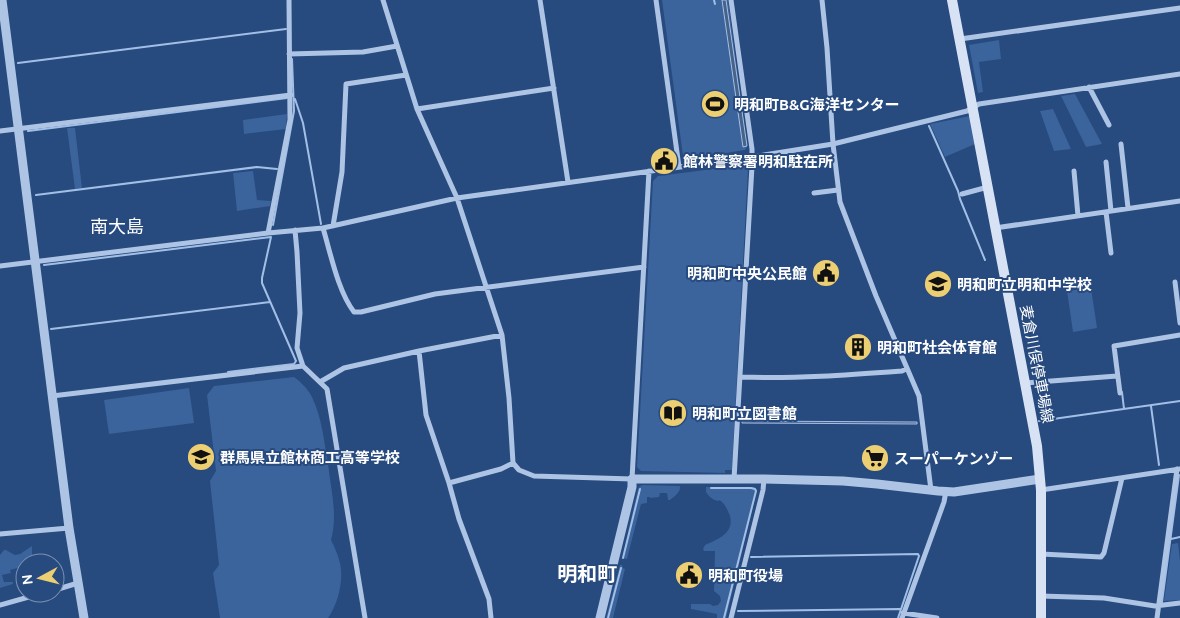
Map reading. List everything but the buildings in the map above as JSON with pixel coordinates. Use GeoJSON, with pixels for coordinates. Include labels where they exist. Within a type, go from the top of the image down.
{"type":"FeatureCollection","features":[{"type":"Feature","properties":{"kind":"main road","name":"麦倉川俣停車場線"},"geometry":{"type":"LineString","coordinates":[[952,0],[1037,446],[1041,490],[1041,618]]}},
{"type":"Feature","properties":{"kind":"street"},"geometry":{"type":"LineString","coordinates":[[2,0],[69,528],[84,618]]}},
{"type":"Feature","properties":{"kind":"street"},"geometry":{"type":"LineString","coordinates":[[268,233],[290,120],[289,0]]}},
{"type":"Feature","properties":{"kind":"street"},"geometry":{"type":"LineString","coordinates":[[383,0],[417,109],[457,198],[502,334],[509,398],[513,463],[519,470],[534,476],[861,482],[946,491],[966,490],[1040,478]]}},
{"type":"Feature","properties":{"kind":"street"},"geometry":{"type":"LineString","coordinates":[[540,0],[568,182]]}},
{"type":"Feature","properties":{"kind":"street"},"geometry":{"type":"LineString","coordinates":[[656,0],[679,167]]}},
{"type":"Feature","properties":{"kind":"street"},"geometry":{"type":"LineString","coordinates":[[731,0],[752,157],[734,480]]}},
{"type":"Feature","properties":{"kind":"street"},"geometry":{"type":"LineString","coordinates":[[822,0],[827,48],[832,144],[840,202],[876,296],[919,396],[931,490]]}},
{"type":"Feature","properties":{"kind":"street"},"geometry":{"type":"LineString","coordinates":[[960,39],[1180,8]]}},
{"type":"Feature","properties":{"kind":"street"},"geometry":{"type":"LineString","coordinates":[[288,54],[363,52],[397,46]]}},
{"type":"Feature","properties":{"kind":"street"},"geometry":{"type":"LineString","coordinates":[[0,266],[323,228],[457,198],[832,144],[967,111],[979,104],[1180,74]]}},
{"type":"Feature","properties":{"kind":"street"},"geometry":{"type":"LineString","coordinates":[[333,226],[342,172],[346,84],[406,75]]}},
{"type":"Feature","properties":{"kind":"street"},"geometry":{"type":"LineString","coordinates":[[1089,87],[1109,125]]}},
{"type":"Feature","properties":{"kind":"street"},"geometry":{"type":"LineString","coordinates":[[417,109],[554,88]]}},
{"type":"Feature","properties":{"kind":"street"},"geometry":{"type":"LineString","coordinates":[[0,131],[291,95]]}},
{"type":"Feature","properties":{"kind":"street"},"geometry":{"type":"LineString","coordinates":[[1121,144],[1128,208]]}},
{"type":"Feature","properties":{"kind":"street"},"geometry":{"type":"LineString","coordinates":[[1106,162],[1110,253]]}},
{"type":"Feature","properties":{"kind":"street"},"geometry":{"type":"LineString","coordinates":[[600,618],[632,479],[649,171]]}},
{"type":"Feature","properties":{"kind":"street"},"geometry":{"type":"LineString","coordinates":[[1074,171],[1078,216]]}},
{"type":"Feature","properties":{"kind":"street"},"geometry":{"type":"LineString","coordinates":[[962,194],[988,187]]}},
{"type":"Feature","properties":{"kind":"street"},"geometry":{"type":"LineString","coordinates":[[814,193],[838,190]]}},
{"type":"Feature","properties":{"kind":"street"},"geometry":{"type":"LineString","coordinates":[[995,228],[1180,201]]}},
{"type":"Feature","properties":{"kind":"street"},"geometry":{"type":"LineString","coordinates":[[323,228],[348,305],[354,312],[361,312],[436,294],[644,268]]}},
{"type":"Feature","properties":{"kind":"street"},"geometry":{"type":"LineString","coordinates":[[295,230],[300,313],[297,348],[303,366],[327,389],[365,618]]}},
{"type":"Feature","properties":{"kind":"street"},"geometry":{"type":"LineString","coordinates":[[1175,282],[1180,323]]}},
{"type":"Feature","properties":{"kind":"street"},"geometry":{"type":"LineString","coordinates":[[320,382],[344,368],[502,334]]}},
{"type":"Feature","properties":{"kind":"street"},"geometry":{"type":"LineString","coordinates":[[1120,393],[1114,346],[1180,335]]}},
{"type":"Feature","properties":{"kind":"street"},"geometry":{"type":"LineString","coordinates":[[419,351],[426,415],[459,519],[489,599],[491,618]]}},
{"type":"Feature","properties":{"kind":"street"},"geometry":{"type":"LineString","coordinates":[[52,396],[303,366]]}},
{"type":"Feature","properties":{"kind":"street"},"geometry":{"type":"LineString","coordinates":[[740,377],[805,377],[902,371],[906,368]]}},
{"type":"Feature","properties":{"kind":"street"},"geometry":{"type":"LineString","coordinates":[[1025,383],[1118,376]]}},
{"type":"Feature","properties":{"kind":"street"},"geometry":{"type":"LineString","coordinates":[[449,483],[502,469],[513,463]]}},
{"type":"Feature","properties":{"kind":"street"},"geometry":{"type":"LineString","coordinates":[[1041,490],[1179,469],[1157,618]]}},
{"type":"Feature","properties":{"kind":"street"},"geometry":{"type":"LineString","coordinates":[[1041,554],[1102,557],[1122,478]]}},
{"type":"Feature","properties":{"kind":"street"},"geometry":{"type":"LineString","coordinates":[[731,618],[763,490],[764,479]]}},
{"type":"Feature","properties":{"kind":"street"},"geometry":{"type":"LineString","coordinates":[[937,618],[902,616],[944,502],[946,491]]}},
{"type":"Feature","properties":{"kind":"street"},"geometry":{"type":"LineString","coordinates":[[0,541],[1,534],[69,528]]}},
{"type":"Feature","properties":{"kind":"street"},"geometry":{"type":"LineString","coordinates":[[65,587],[78,583]]}},
{"type":"Feature","properties":{"kind":"street"},"geometry":{"type":"LineString","coordinates":[[1041,596],[1104,598],[1155,606],[1180,603]]}},
{"type":"Feature","properties":{"kind":"street"},"geometry":{"type":"LineString","coordinates":[[0,605],[15,601]]}},
{"type":"Feature","properties":{"kind":"shaded area"},"geometry":{"type":"Polygon","coordinates":[[[662,0],[728,0],[747,147],[745,150],[687,159],[683,156],[662,0]]]}},
{"type":"Feature","properties":{"kind":"shaded area"},"geometry":{"type":"Polygon","coordinates":[[[722,0],[726,0],[747,146],[743,147],[722,0]]]}},
{"type":"Feature","properties":{"kind":"shaded area"},"geometry":{"type":"Polygon","coordinates":[[[999,40],[1001,59],[979,62],[983,92],[978,93],[969,45],[999,40]]]}},
{"type":"Feature","properties":{"kind":"shaded area"},"geometry":{"type":"Polygon","coordinates":[[[1075,94],[1102,144],[1086,147],[1061,96],[1075,94]]]}},
{"type":"Feature","properties":{"kind":"shaded area"},"geometry":{"type":"Polygon","coordinates":[[[1053,109],[1071,149],[1054,151],[1040,111],[1053,109]]]}},
{"type":"Feature","properties":{"kind":"shaded area"},"geometry":{"type":"Polygon","coordinates":[[[287,114],[286,129],[244,134],[243,120],[287,114]]]}},
{"type":"Feature","properties":{"kind":"shaded area"},"geometry":{"type":"Polygon","coordinates":[[[970,116],[975,144],[945,157],[930,124],[970,116]]]}},
{"type":"Feature","properties":{"kind":"shaded area"},"geometry":{"type":"Polygon","coordinates":[[[67,128],[75,128],[82,188],[75,189],[67,128]]]}},
{"type":"Feature","properties":{"kind":"shaded area"},"geometry":{"type":"Polygon","coordinates":[[[744,165],[748,169],[732,470],[725,470],[725,473],[641,471],[637,467],[653,181],[658,176],[744,165]]]}},
{"type":"Feature","properties":{"kind":"shaded area"},"geometry":{"type":"Polygon","coordinates":[[[253,171],[257,200],[271,201],[270,206],[237,211],[233,173],[253,171]]]}},
{"type":"Feature","properties":{"kind":"shaded area"},"geometry":{"type":"Polygon","coordinates":[[[1091,288],[1097,328],[1073,332],[1067,291],[1091,288]]]}},
{"type":"Feature","properties":{"kind":"shaded area"},"geometry":{"type":"Polygon","coordinates":[[[294,377],[312,397],[322,430],[333,502],[334,521],[331,540],[341,570],[341,584],[337,599],[328,618],[220,618],[213,573],[219,565],[210,481],[216,471],[207,395],[214,386],[294,377]]]}},
{"type":"Feature","properties":{"kind":"shaded area"},"geometry":{"type":"Polygon","coordinates":[[[189,388],[194,423],[109,434],[104,400],[189,388]]]}},
{"type":"Feature","properties":{"kind":"shaded area"},"geometry":{"type":"Polygon","coordinates":[[[742,421],[917,422],[917,424],[742,423],[742,421]]]}},
{"type":"Feature","properties":{"kind":"shaded area"},"geometry":{"type":"Polygon","coordinates":[[[643,485],[680,486],[680,490],[670,500],[668,500],[667,493],[660,493],[659,497],[647,497],[647,503],[641,504],[627,559],[622,558],[638,489],[643,485]]]}},
{"type":"Feature","properties":{"kind":"shaded area"},"geometry":{"type":"Polygon","coordinates":[[[706,487],[754,487],[757,490],[726,618],[717,618],[717,614],[691,609],[691,604],[710,604],[713,606],[718,605],[721,601],[720,596],[714,591],[715,551],[704,551],[703,549],[705,545],[724,535],[731,522],[726,507],[719,500],[709,496],[706,492],[706,487]]]}},
{"type":"Feature","properties":{"kind":"shaded area"},"geometry":{"type":"Polygon","coordinates":[[[1178,543],[1180,600],[1164,601],[1172,544],[1178,543]]]}},
{"type":"Feature","properties":{"kind":"shaded area"},"geometry":{"type":"Polygon","coordinates":[[[32,546],[32,553],[22,553],[32,546]]]}},
{"type":"Feature","properties":{"kind":"shaded area"},"geometry":{"type":"Polygon","coordinates":[[[6,550],[15,555],[15,569],[10,570],[11,573],[2,575],[4,582],[13,582],[13,584],[0,588],[0,555],[6,550]]]}},
{"type":"Feature","properties":{"kind":"shaded area"},"geometry":{"type":"Polygon","coordinates":[[[620,565],[625,569],[613,618],[606,618],[620,565]]]}},
{"type":"Feature","properties":{"kind":"waterway"},"geometry":{"type":"LineString","coordinates":[[714,0],[715,4]]}},
{"type":"Feature","properties":{"kind":"waterway"},"geometry":{"type":"LineString","coordinates":[[18,63],[286,29]]}},
{"type":"Feature","properties":{"kind":"waterway"},"geometry":{"type":"LineString","coordinates":[[273,225],[294,111],[292,59]]}},
{"type":"Feature","properties":{"kind":"waterway"},"geometry":{"type":"LineString","coordinates":[[28,131],[287,98]]}},
{"type":"Feature","properties":{"kind":"waterway"},"geometry":{"type":"LineString","coordinates":[[295,99],[303,123],[321,224]]}},
{"type":"Feature","properties":{"kind":"waterway"},"geometry":{"type":"LineString","coordinates":[[929,126],[958,191],[985,260]]}},
{"type":"Feature","properties":{"kind":"waterway"},"geometry":{"type":"LineString","coordinates":[[36,195],[257,167],[277,169]]}},
{"type":"Feature","properties":{"kind":"waterway"},"geometry":{"type":"LineString","coordinates":[[44,265],[271,237],[262,283],[296,361],[294,364],[228,372]]}},
{"type":"Feature","properties":{"kind":"waterway"},"geometry":{"type":"LineString","coordinates":[[51,329],[270,302]]}},
{"type":"Feature","properties":{"kind":"waterway"},"geometry":{"type":"LineString","coordinates":[[1122,392],[1124,409]]}},
{"type":"Feature","properties":{"kind":"waterway"},"geometry":{"type":"LineString","coordinates":[[1039,421],[1180,401]]}},
{"type":"Feature","properties":{"kind":"waterway"},"geometry":{"type":"LineString","coordinates":[[1151,406],[1159,465]]}},
{"type":"Feature","properties":{"kind":"waterway"},"geometry":{"type":"LineString","coordinates":[[1162,602],[1179,475]]}},
{"type":"Feature","properties":{"kind":"waterway"},"geometry":{"type":"LineString","coordinates":[[711,488],[751,488],[756,491],[724,618]]}},
{"type":"Feature","properties":{"kind":"waterway"},"geometry":{"type":"LineString","coordinates":[[623,558],[640,489]]}},
{"type":"Feature","properties":{"kind":"waterway"},"geometry":{"type":"LineString","coordinates":[[1171,539],[1180,537]]}},
{"type":"Feature","properties":{"kind":"waterway"},"geometry":{"type":"LineString","coordinates":[[751,557],[918,554],[919,556],[898,618]]}},
{"type":"Feature","properties":{"kind":"waterway"},"geometry":{"type":"LineString","coordinates":[[608,618],[621,568]]}},
{"type":"Feature","properties":{"kind":"waterway"},"geometry":{"type":"LineString","coordinates":[[738,611],[900,609]]}},
{"type":"Feature","properties":{"kind":"place","name":"明和町B&G海洋センター"},"geometry":{"type":"Point","coordinates":[715,104]}},
{"type":"Feature","properties":{"kind":"place","name":"館林警察署明和駐在所"},"geometry":{"type":"Point","coordinates":[664,161]}},
{"type":"Feature","properties":{"kind":"place","name":"明和町中央公民館"},"geometry":{"type":"Point","coordinates":[826,273]}},
{"type":"Feature","properties":{"kind":"place","name":"明和町立明和中学校"},"geometry":{"type":"Point","coordinates":[938,284]}},
{"type":"Feature","properties":{"kind":"place","name":"明和町社会体育館"},"geometry":{"type":"Point","coordinates":[858,347]}},
{"type":"Feature","properties":{"kind":"place","name":"明和町立図書館"},"geometry":{"type":"Point","coordinates":[673,413]}},
{"type":"Feature","properties":{"kind":"place","name":"群馬県立館林商工高等学校"},"geometry":{"type":"Point","coordinates":[201,457]}},
{"type":"Feature","properties":{"kind":"place","name":"スーパーケンゾー"},"geometry":{"type":"Point","coordinates":[875,458]}},
{"type":"Feature","properties":{"kind":"place","name":"明和町役場"},"geometry":{"type":"Point","coordinates":[689,575]}},
{"type":"Feature","properties":{"kind":"district","name":"南大島"},"geometry":{"type":"Point","coordinates":[117,226]}},
{"type":"Feature","properties":{"kind":"district","name":"明和町"},"geometry":{"type":"Point","coordinates":[587,573]}}]}
